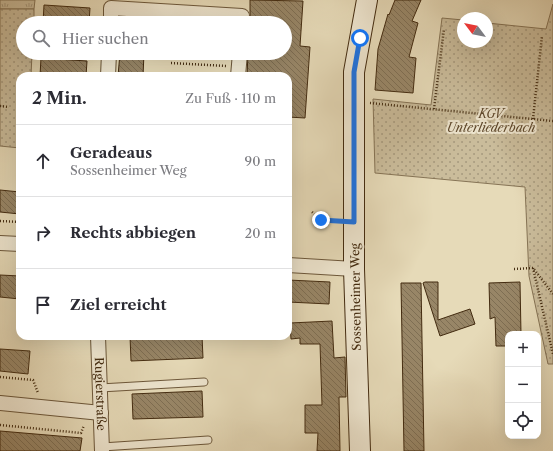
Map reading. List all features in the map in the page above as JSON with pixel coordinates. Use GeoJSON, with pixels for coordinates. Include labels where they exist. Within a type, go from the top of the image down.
{"type":"FeatureCollection","features":[{"type":"Feature","properties":{"kind":"street","name":"Sossenheimer Weg"},"geometry":{"type":"LineString","coordinates":[[360,451],[354,269],[354,72],[367,0]]}},
{"type":"Feature","properties":{"kind":"street"},"geometry":{"type":"LineString","coordinates":[[111,16],[112,8],[242,16]]}},
{"type":"Feature","properties":{"kind":"street"},"geometry":{"type":"LineString","coordinates":[[108,72],[109,60]]}},
{"type":"Feature","properties":{"kind":"street"},"geometry":{"type":"LineString","coordinates":[[239,72],[240,60]]}},
{"type":"Feature","properties":{"kind":"street"},"geometry":{"type":"LineString","coordinates":[[0,243],[16,244]]}},
{"type":"Feature","properties":{"kind":"street"},"geometry":{"type":"LineString","coordinates":[[292,265],[354,269]]}},
{"type":"Feature","properties":{"kind":"street","name":"Rugierstraße"},"geometry":{"type":"LineString","coordinates":[[98,340],[100,388],[95,412],[102,449]]}},
{"type":"Feature","properties":{"kind":"street"},"geometry":{"type":"LineString","coordinates":[[0,403],[95,412]]}},
{"type":"Feature","properties":{"kind":"lane"},"geometry":{"type":"LineString","coordinates":[[100,388],[204,382]]}},
{"type":"Feature","properties":{"kind":"lane"},"geometry":{"type":"LineString","coordinates":[[102,449],[208,440]]}},
{"type":"Feature","properties":{"kind":"path"},"geometry":{"type":"LineString","coordinates":[[434,109],[444,29]]}},
{"type":"Feature","properties":{"kind":"path"},"geometry":{"type":"LineString","coordinates":[[533,119],[542,36]]}},
{"type":"Feature","properties":{"kind":"path"},"geometry":{"type":"LineString","coordinates":[[172,63],[239,72]]}},
{"type":"Feature","properties":{"kind":"path"},"geometry":{"type":"LineString","coordinates":[[370,103],[553,121]]}},
{"type":"Feature","properties":{"kind":"path"},"geometry":{"type":"LineString","coordinates":[[0,106],[9,107]]}},
{"type":"Feature","properties":{"kind":"path"},"geometry":{"type":"LineString","coordinates":[[312,212],[321,220],[354,222]]}},
{"type":"Feature","properties":{"kind":"path"},"geometry":{"type":"LineString","coordinates":[[0,220],[16,222]]}},
{"type":"Feature","properties":{"kind":"path"},"geometry":{"type":"LineString","coordinates":[[514,269],[533,268]]}},
{"type":"Feature","properties":{"kind":"path"},"geometry":{"type":"LineString","coordinates":[[533,268],[553,294]]}},
{"type":"Feature","properties":{"kind":"path"},"geometry":{"type":"LineString","coordinates":[[533,268],[553,354]]}},
{"type":"Feature","properties":{"kind":"path"},"geometry":{"type":"LineString","coordinates":[[0,377],[33,380],[44,407]]}},
{"type":"Feature","properties":{"kind":"path"},"geometry":{"type":"LineString","coordinates":[[0,425],[81,433],[95,412]]}},
{"type":"Feature","properties":{"kind":"green space"},"geometry":{"type":"Polygon","coordinates":[[[0,0],[35,0],[34,9],[0,9],[0,0]]]}},
{"type":"Feature","properties":{"kind":"green space","name":"KGV Unterliederbach"},"geometry":{"type":"Polygon","coordinates":[[[553,4],[553,364],[548,364],[529,276],[525,187],[375,173],[373,99],[431,105],[442,18],[457,19],[457,48],[493,48],[493,24],[546,29],[553,4]]]}},
{"type":"Feature","properties":{"kind":"green space"},"geometry":{"type":"Polygon","coordinates":[[[0,9],[34,9],[34,16],[16,16],[16,60],[32,60],[31,72],[16,72],[16,148],[0,146],[0,9]]]}},
{"type":"Feature","properties":{"kind":"building"},"geometry":{"type":"Polygon","coordinates":[[[250,0],[303,1],[300,46],[310,47],[305,118],[292,117],[292,72],[247,72],[248,60],[292,60],[292,16],[250,16],[250,0]]]}},
{"type":"Feature","properties":{"kind":"building"},"geometry":{"type":"Polygon","coordinates":[[[395,0],[421,0],[412,21],[418,23],[409,57],[416,58],[413,93],[375,90],[378,49],[388,14],[389,15],[395,0]]]}},
{"type":"Feature","properties":{"kind":"building"},"geometry":{"type":"Polygon","coordinates":[[[44,5],[90,8],[89,16],[43,16],[44,5]]]}},
{"type":"Feature","properties":{"kind":"building"},"geometry":{"type":"Polygon","coordinates":[[[41,60],[87,61],[86,72],[40,72],[41,60]]]}},
{"type":"Feature","properties":{"kind":"building"},"geometry":{"type":"Polygon","coordinates":[[[119,60],[144,60],[143,72],[118,72],[119,60]]]}},
{"type":"Feature","properties":{"kind":"building"},"geometry":{"type":"Polygon","coordinates":[[[0,190],[16,192],[16,214],[0,212],[0,190]]]}},
{"type":"Feature","properties":{"kind":"building"},"geometry":{"type":"Polygon","coordinates":[[[0,275],[16,276],[16,299],[0,297],[0,275]]]}},
{"type":"Feature","properties":{"kind":"building"},"geometry":{"type":"Polygon","coordinates":[[[292,280],[330,282],[329,304],[292,302],[292,280]]]}},
{"type":"Feature","properties":{"kind":"building"},"geometry":{"type":"Polygon","coordinates":[[[438,282],[438,320],[470,309],[475,324],[440,336],[423,283],[438,282]]]}},
{"type":"Feature","properties":{"kind":"building"},"geometry":{"type":"Polygon","coordinates":[[[520,282],[521,331],[505,331],[505,346],[496,346],[495,317],[490,319],[489,283],[520,282]]]}},
{"type":"Feature","properties":{"kind":"building"},"geometry":{"type":"Polygon","coordinates":[[[401,283],[421,283],[424,451],[404,451],[401,283]]]}},
{"type":"Feature","properties":{"kind":"building"},"geometry":{"type":"Polygon","coordinates":[[[332,321],[334,358],[345,357],[346,397],[339,397],[340,451],[317,451],[318,433],[305,433],[305,405],[322,405],[320,344],[300,344],[300,338],[292,339],[292,323],[332,321]]]}},
{"type":"Feature","properties":{"kind":"building"},"geometry":{"type":"Polygon","coordinates":[[[130,340],[202,340],[203,358],[131,361],[130,340]]]}},
{"type":"Feature","properties":{"kind":"building"},"geometry":{"type":"Polygon","coordinates":[[[0,349],[30,351],[28,374],[0,371],[0,349]]]}},
{"type":"Feature","properties":{"kind":"building"},"geometry":{"type":"Polygon","coordinates":[[[202,391],[203,417],[133,419],[132,394],[202,391]]]}},
{"type":"Feature","properties":{"kind":"building"},"geometry":{"type":"Polygon","coordinates":[[[0,431],[82,438],[80,451],[0,451],[0,431]]]}},
{"type":"Feature","properties":{"kind":"route"},"geometry":{"type":"LineString","coordinates":[[321,220],[354,222],[354,72],[360,38]]}}]}
